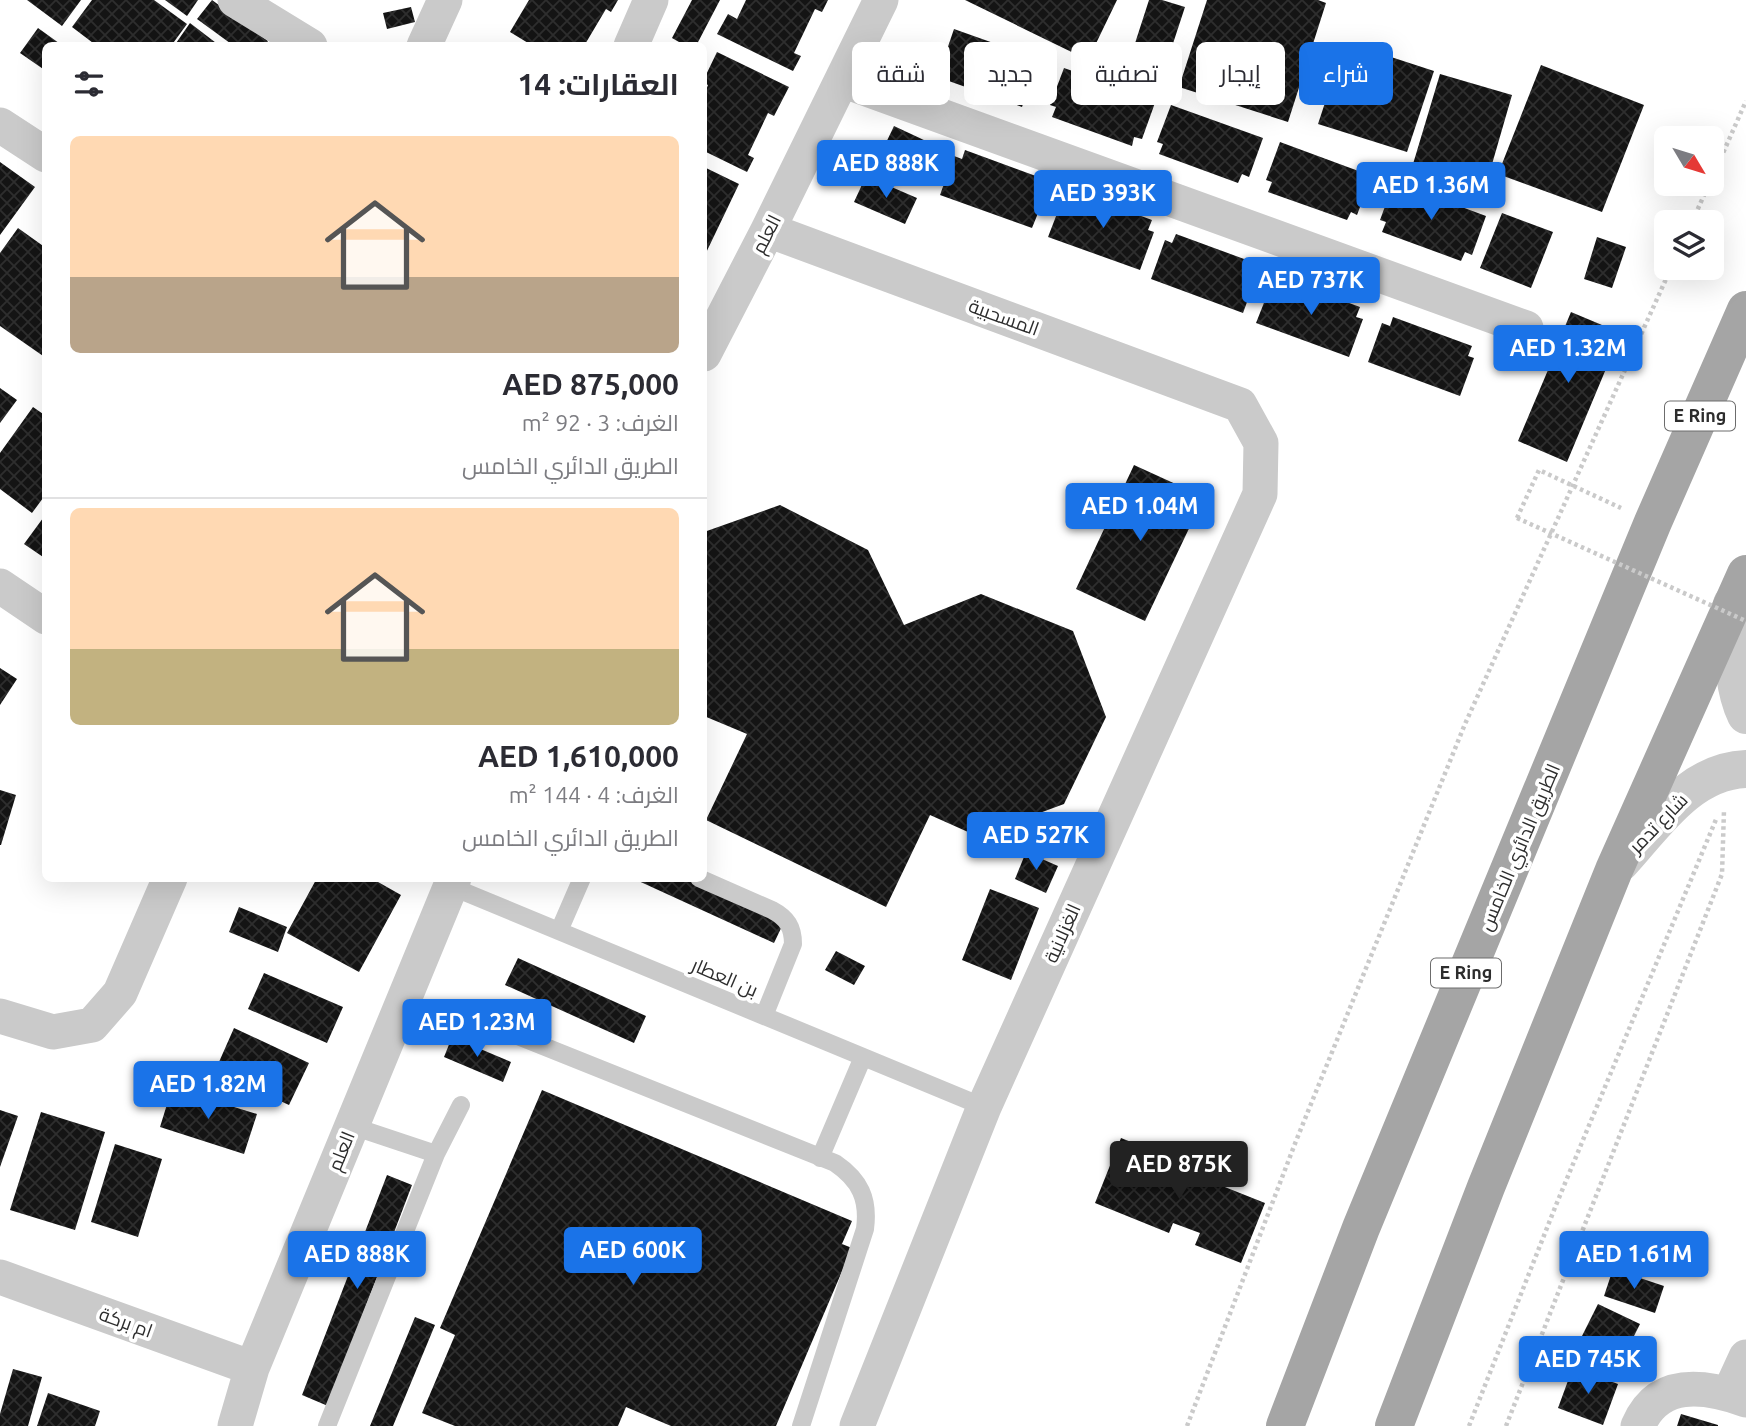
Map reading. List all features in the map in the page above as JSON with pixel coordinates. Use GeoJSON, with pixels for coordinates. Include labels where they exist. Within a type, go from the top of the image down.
{"type":"FeatureCollection","features":[{"type":"Feature","properties":{"kind":"main road","name":"الطريق الدائري الخامس"},"geometry":{"type":"LineString","coordinates":[[1285,1426],[1361,1228],[1653,522],[1746,310]]}},
{"type":"Feature","properties":{"kind":"main road"},"geometry":{"type":"LineString","coordinates":[[1394,1426],[1486,1187],[1614,870],[1741,600]]}},
{"type":"Feature","properties":{"kind":"street"},"geometry":{"type":"LineString","coordinates":[[235,0],[303,42]]}},
{"type":"Feature","properties":{"kind":"street"},"geometry":{"type":"LineString","coordinates":[[426,42],[445,0]]}},
{"type":"Feature","properties":{"kind":"street"},"geometry":{"type":"LineString","coordinates":[[633,42],[650,0]]}},
{"type":"Feature","properties":{"kind":"street","name":"العلم"},"geometry":{"type":"LineString","coordinates":[[707,348],[881,0]]}},
{"type":"Feature","properties":{"kind":"street"},"geometry":{"type":"LineString","coordinates":[[842,80],[1526,328]]}},
{"type":"Feature","properties":{"kind":"street"},"geometry":{"type":"LineString","coordinates":[[0,125],[42,152]]}},
{"type":"Feature","properties":{"kind":"street","name":"المسحبية"},"geometry":{"type":"LineString","coordinates":[[768,230],[1240,405]]}},
{"type":"Feature","properties":{"kind":"street","name":"الغزلانية"},"geometry":{"type":"LineString","coordinates":[[857,1426],[984,1107],[1261,495],[1261,443],[1240,405]]}},
{"type":"Feature","properties":{"kind":"street"},"geometry":{"type":"LineString","coordinates":[[0,586],[42,614]]}},
{"type":"Feature","properties":{"kind":"street"},"geometry":{"type":"LineString","coordinates":[[1741,600],[1735,678],[1738,699],[1746,715]]}},
{"type":"Feature","properties":{"kind":"street","name":"شارع تدمر"},"geometry":{"type":"LineString","coordinates":[[1614,870],[1682,795],[1696,784],[1716,775],[1746,769]]}},
{"type":"Feature","properties":{"kind":"street"},"geometry":{"type":"LineString","coordinates":[[0,1016],[53,1032],[92,1025],[120,993],[168,882]]}},
{"type":"Feature","properties":{"kind":"street","name":"العلم"},"geometry":{"type":"LineString","coordinates":[[234,1426],[252,1368],[452,882]]}},
{"type":"Feature","properties":{"kind":"street","name":"ام بركة"},"geometry":{"type":"LineString","coordinates":[[0,1277],[252,1368]]}},
{"type":"Feature","properties":{"kind":"street"},"geometry":{"type":"LineString","coordinates":[[1638,1426],[1653,1401],[1667,1392],[1682,1389],[1737,1397],[1746,1357]]}},
{"type":"Feature","properties":{"kind":"lane","name":"بن العطار"},"geometry":{"type":"LineString","coordinates":[[452,882],[559,931],[984,1107]]}},
{"type":"Feature","properties":{"kind":"lane"},"geometry":{"type":"LineString","coordinates":[[559,931],[580,882]]}},
{"type":"Feature","properties":{"kind":"lane"},"geometry":{"type":"LineString","coordinates":[[707,882],[782,915],[789,923],[793,944],[764,1016]]}},
{"type":"Feature","properties":{"kind":"lane"},"geometry":{"type":"LineString","coordinates":[[478,1020],[820,1157],[848,1172],[858,1184],[865,1198],[865,1229],[801,1426]]}},
{"type":"Feature","properties":{"kind":"lane"},"geometry":{"type":"LineString","coordinates":[[820,1157],[863,1057]]}},
{"type":"Feature","properties":{"kind":"lane"},"geometry":{"type":"LineString","coordinates":[[327,1426],[436,1154],[461,1105]]}},
{"type":"Feature","properties":{"kind":"lane"},"geometry":{"type":"LineString","coordinates":[[352,1126],[436,1154]]}},
{"type":"Feature","properties":{"kind":"path"},"geometry":{"type":"LineString","coordinates":[[1724,151],[1746,101]]}},
{"type":"Feature","properties":{"kind":"path"},"geometry":{"type":"LineString","coordinates":[[1187,1426],[1296,1141],[1465,724],[1666,280]]}},
{"type":"Feature","properties":{"kind":"path"},"geometry":{"type":"LineString","coordinates":[[1653,522],[1539,470],[1517,518],[1741,600]]}},
{"type":"Feature","properties":{"kind":"path"},"geometry":{"type":"LineString","coordinates":[[1469,1426],[1556,1205],[1724,799],[1722,874],[1506,1426]]}},
{"type":"Feature","properties":{"kind":"building"},"geometry":{"type":"Polygon","coordinates":[[[27,0],[81,0],[62,26],[27,0]]]}},
{"type":"Feature","properties":{"kind":"building"},"geometry":{"type":"Polygon","coordinates":[[[92,0],[154,0],[187,24],[174,42],[92,42],[72,27],[92,0]]]}},
{"type":"Feature","properties":{"kind":"building"},"geometry":{"type":"Polygon","coordinates":[[[165,0],[198,0],[187,16],[165,0]]]}},
{"type":"Feature","properties":{"kind":"building"},"geometry":{"type":"Polygon","coordinates":[[[212,0],[268,41],[229,42],[197,19],[212,0]]]}},
{"type":"Feature","properties":{"kind":"building"},"geometry":{"type":"Polygon","coordinates":[[[529,0],[618,0],[611,12],[606,9],[586,42],[526,42],[510,32],[529,0]]]}},
{"type":"Feature","properties":{"kind":"building"},"geometry":{"type":"Polygon","coordinates":[[[692,0],[720,0],[698,42],[679,42],[672,38],[692,0]]]}},
{"type":"Feature","properties":{"kind":"building"},"geometry":{"type":"Polygon","coordinates":[[[746,0],[828,0],[822,12],[815,9],[794,53],[801,56],[793,71],[717,34],[728,14],[737,19],[746,0]]]}},
{"type":"Feature","properties":{"kind":"building"},"geometry":{"type":"Polygon","coordinates":[[[965,0],[1117,0],[1097,42],[1071,42],[1071,52],[1057,45],[1057,42],[1051,42],[965,0]]]}},
{"type":"Feature","properties":{"kind":"building"},"geometry":{"type":"Polygon","coordinates":[[[1149,0],[1162,0],[1185,7],[1173,42],[1135,42],[1149,0]]]}},
{"type":"Feature","properties":{"kind":"building"},"geometry":{"type":"Polygon","coordinates":[[[1207,0],[1318,0],[1326,3],[1314,42],[1299,42],[1299,88],[1288,122],[1235,105],[1285,105],[1285,42],[1196,42],[1196,92],[1182,88],[1182,78],[1207,0]]]}},
{"type":"Feature","properties":{"kind":"building"},"geometry":{"type":"Polygon","coordinates":[[[411,7],[415,22],[387,29],[383,13],[411,7]]]}},
{"type":"Feature","properties":{"kind":"building"},"geometry":{"type":"Polygon","coordinates":[[[190,23],[215,42],[177,42],[190,23]]]}},
{"type":"Feature","properties":{"kind":"building"},"geometry":{"type":"Polygon","coordinates":[[[38,28],[57,42],[42,42],[42,68],[20,53],[38,28]]]}},
{"type":"Feature","properties":{"kind":"building"},"geometry":{"type":"Polygon","coordinates":[[[954,29],[991,42],[964,42],[964,86],[950,81],[950,42],[954,29]]]}},
{"type":"Feature","properties":{"kind":"building"},"geometry":{"type":"Polygon","coordinates":[[[717,52],[789,87],[774,116],[768,113],[748,155],[754,158],[747,172],[707,152],[707,73],[717,52]]]}},
{"type":"Feature","properties":{"kind":"building"},"geometry":{"type":"Polygon","coordinates":[[[1393,58],[1434,71],[1407,152],[1318,124],[1324,105],[1393,105],[1393,58]]]}},
{"type":"Feature","properties":{"kind":"building"},"geometry":{"type":"Polygon","coordinates":[[[1541,65],[1644,105],[1602,212],[1498,174],[1541,65]]]}},
{"type":"Feature","properties":{"kind":"building"},"geometry":{"type":"Polygon","coordinates":[[[1064,68],[1071,70],[1071,105],[1154,105],[1142,139],[1134,137],[1132,146],[1052,117],[1056,107],[1050,105],[1057,105],[1057,86],[1064,68]]]}},
{"type":"Feature","properties":{"kind":"building"},"geometry":{"type":"Polygon","coordinates":[[[1440,74],[1512,95],[1486,185],[1413,164],[1440,74]]]}},
{"type":"Feature","properties":{"kind":"building"},"geometry":{"type":"Polygon","coordinates":[[[1171,105],[1263,138],[1249,177],[1242,174],[1238,183],[1159,154],[1163,144],[1157,142],[1171,105]]]}},
{"type":"Feature","properties":{"kind":"building"},"geometry":{"type":"Polygon","coordinates":[[[894,126],[926,141],[904,185],[873,170],[894,126]]]}},
{"type":"Feature","properties":{"kind":"building"},"geometry":{"type":"Polygon","coordinates":[[[1280,142],[1372,176],[1357,215],[1351,212],[1347,220],[1268,192],[1272,182],[1266,180],[1280,142]]]}},
{"type":"Feature","properties":{"kind":"building"},"geometry":{"type":"Polygon","coordinates":[[[965,150],[1044,179],[1041,189],[1047,191],[1032,228],[940,195],[954,156],[962,159],[965,150]]]}},
{"type":"Feature","properties":{"kind":"building"},"geometry":{"type":"Polygon","coordinates":[[[0,162],[35,187],[0,235],[0,162]]]}},
{"type":"Feature","properties":{"kind":"building"},"geometry":{"type":"Polygon","coordinates":[[[707,168],[739,184],[707,251],[707,168]]]}},
{"type":"Feature","properties":{"kind":"building"},"geometry":{"type":"Polygon","coordinates":[[[866,176],[917,198],[905,224],[854,202],[866,176]]]}},
{"type":"Feature","properties":{"kind":"building"},"geometry":{"type":"Polygon","coordinates":[[[1394,182],[1486,216],[1472,255],[1465,252],[1461,261],[1382,232],[1386,222],[1380,220],[1394,182]]]}},
{"type":"Feature","properties":{"kind":"building"},"geometry":{"type":"Polygon","coordinates":[[[1073,191],[1152,220],[1148,230],[1154,232],[1140,270],[1048,237],[1063,198],[1070,200],[1073,191]]]}},
{"type":"Feature","properties":{"kind":"building"},"geometry":{"type":"Polygon","coordinates":[[[1502,213],[1553,232],[1531,288],[1480,268],[1502,213]]]}},
{"type":"Feature","properties":{"kind":"building"},"geometry":{"type":"Polygon","coordinates":[[[18,228],[42,245],[42,355],[0,326],[0,253],[18,228]]]}},
{"type":"Feature","properties":{"kind":"building"},"geometry":{"type":"Polygon","coordinates":[[[1176,234],[1255,263],[1251,273],[1257,275],[1243,313],[1151,279],[1165,240],[1172,243],[1176,234]]]}},
{"type":"Feature","properties":{"kind":"building"},"geometry":{"type":"Polygon","coordinates":[[[1597,237],[1626,247],[1612,288],[1584,279],[1597,237]]]}},
{"type":"Feature","properties":{"kind":"building"},"geometry":{"type":"Polygon","coordinates":[[[1281,278],[1360,307],[1356,317],[1363,319],[1349,357],[1256,323],[1271,285],[1278,287],[1281,278]]]}},
{"type":"Feature","properties":{"kind":"building"},"geometry":{"type":"Polygon","coordinates":[[[1571,312],[1621,333],[1567,462],[1518,441],[1548,370],[1533,364],[1542,343],[1556,348],[1571,312]]]}},
{"type":"Feature","properties":{"kind":"building"},"geometry":{"type":"Polygon","coordinates":[[[1393,317],[1472,346],[1468,356],[1474,358],[1460,396],[1368,362],[1382,323],[1390,326],[1393,317]]]}},
{"type":"Feature","properties":{"kind":"building"},"geometry":{"type":"Polygon","coordinates":[[[0,388],[17,400],[0,423],[0,388]]]}},
{"type":"Feature","properties":{"kind":"building"},"geometry":{"type":"Polygon","coordinates":[[[33,407],[42,413],[42,499],[32,513],[0,489],[0,453],[33,407]]]}},
{"type":"Feature","properties":{"kind":"building"},"geometry":{"type":"Polygon","coordinates":[[[1134,465],[1204,497],[1145,621],[1076,589],[1134,465]]]}},
{"type":"Feature","properties":{"kind":"building"},"geometry":{"type":"Polygon","coordinates":[[[780,505],[868,550],[904,625],[981,594],[1073,631],[1106,717],[1064,804],[977,836],[930,815],[886,907],[707,820],[747,734],[707,717],[707,531],[780,505]]]}},
{"type":"Feature","properties":{"kind":"building"},"geometry":{"type":"Polygon","coordinates":[[[42,519],[42,556],[24,544],[42,519]]]}},
{"type":"Feature","properties":{"kind":"building"},"geometry":{"type":"Polygon","coordinates":[[[0,668],[17,679],[0,705],[0,668]]]}},
{"type":"Feature","properties":{"kind":"building"},"geometry":{"type":"Polygon","coordinates":[[[0,790],[16,795],[1,845],[0,845],[0,790]]]}},
{"type":"Feature","properties":{"kind":"building"},"geometry":{"type":"Polygon","coordinates":[[[1026,852],[1058,866],[1046,893],[1015,879],[1026,852]]]}},
{"type":"Feature","properties":{"kind":"building"},"geometry":{"type":"Polygon","coordinates":[[[315,882],[378,882],[401,895],[359,972],[287,933],[315,882]]]}},
{"type":"Feature","properties":{"kind":"building"},"geometry":{"type":"Polygon","coordinates":[[[641,882],[697,882],[784,922],[774,943],[641,882]]]}},
{"type":"Feature","properties":{"kind":"building"},"geometry":{"type":"Polygon","coordinates":[[[990,889],[1039,908],[1011,980],[962,960],[990,889]]]}},
{"type":"Feature","properties":{"kind":"building"},"geometry":{"type":"Polygon","coordinates":[[[239,907],[287,927],[278,952],[229,932],[239,907]]]}},
{"type":"Feature","properties":{"kind":"building"},"geometry":{"type":"Polygon","coordinates":[[[836,951],[865,966],[854,985],[825,970],[836,951]]]}},
{"type":"Feature","properties":{"kind":"building"},"geometry":{"type":"Polygon","coordinates":[[[518,958],[646,1016],[634,1043],[505,985],[518,958]]]}},
{"type":"Feature","properties":{"kind":"building"},"geometry":{"type":"Polygon","coordinates":[[[264,973],[343,1007],[327,1043],[248,1009],[264,973]]]}},
{"type":"Feature","properties":{"kind":"building"},"geometry":{"type":"Polygon","coordinates":[[[234,1028],[309,1063],[289,1105],[215,1071],[234,1028]]]}},
{"type":"Feature","properties":{"kind":"building"},"geometry":{"type":"Polygon","coordinates":[[[452,1037],[511,1062],[503,1082],[444,1057],[452,1037]]]}},
{"type":"Feature","properties":{"kind":"building"},"geometry":{"type":"Polygon","coordinates":[[[172,1088],[257,1114],[244,1154],[160,1127],[172,1088]]]}},
{"type":"Feature","properties":{"kind":"building"},"geometry":{"type":"Polygon","coordinates":[[[542,1090],[852,1221],[842,1244],[852,1248],[776,1426],[671,1426],[626,1407],[618,1426],[455,1426],[422,1413],[455,1335],[440,1328],[542,1090]]]}},
{"type":"Feature","properties":{"kind":"building"},"geometry":{"type":"Polygon","coordinates":[[[0,1110],[18,1116],[0,1167],[0,1110]]]}},
{"type":"Feature","properties":{"kind":"building"},"geometry":{"type":"Polygon","coordinates":[[[41,1112],[105,1132],[75,1230],[10,1210],[41,1112]]]}},
{"type":"Feature","properties":{"kind":"building"},"geometry":{"type":"Polygon","coordinates":[[[1121,1138],[1159,1153],[1157,1160],[1265,1203],[1241,1263],[1195,1245],[1200,1233],[1173,1223],[1169,1233],[1095,1203],[1121,1138]]]}},
{"type":"Feature","properties":{"kind":"building"},"geometry":{"type":"Polygon","coordinates":[[[115,1144],[162,1159],[138,1237],[91,1222],[115,1144]]]}},
{"type":"Feature","properties":{"kind":"building"},"geometry":{"type":"Polygon","coordinates":[[[387,1175],[412,1185],[328,1406],[302,1395],[387,1175]]]}},
{"type":"Feature","properties":{"kind":"building"},"geometry":{"type":"Polygon","coordinates":[[[1613,1269],[1664,1286],[1655,1313],[1604,1296],[1613,1269]]]}},
{"type":"Feature","properties":{"kind":"building"},"geometry":{"type":"Polygon","coordinates":[[[1598,1304],[1640,1324],[1620,1364],[1578,1344],[1598,1304]]]}},
{"type":"Feature","properties":{"kind":"building"},"geometry":{"type":"Polygon","coordinates":[[[415,1317],[435,1325],[393,1426],[370,1426],[415,1317]]]}},
{"type":"Feature","properties":{"kind":"building"},"geometry":{"type":"Polygon","coordinates":[[[1573,1367],[1618,1384],[1603,1425],[1558,1408],[1573,1367]]]}},
{"type":"Feature","properties":{"kind":"building"},"geometry":{"type":"Polygon","coordinates":[[[13,1369],[42,1377],[28,1426],[0,1426],[0,1414],[13,1369]]]}},
{"type":"Feature","properties":{"kind":"building"},"geometry":{"type":"Polygon","coordinates":[[[48,1393],[100,1411],[95,1426],[37,1426],[48,1393]]]}},
{"type":"Feature","properties":{"kind":"building"},"geometry":{"type":"Polygon","coordinates":[[[1681,1414],[1718,1425],[1718,1426],[1677,1426],[1681,1414]]]}}]}
